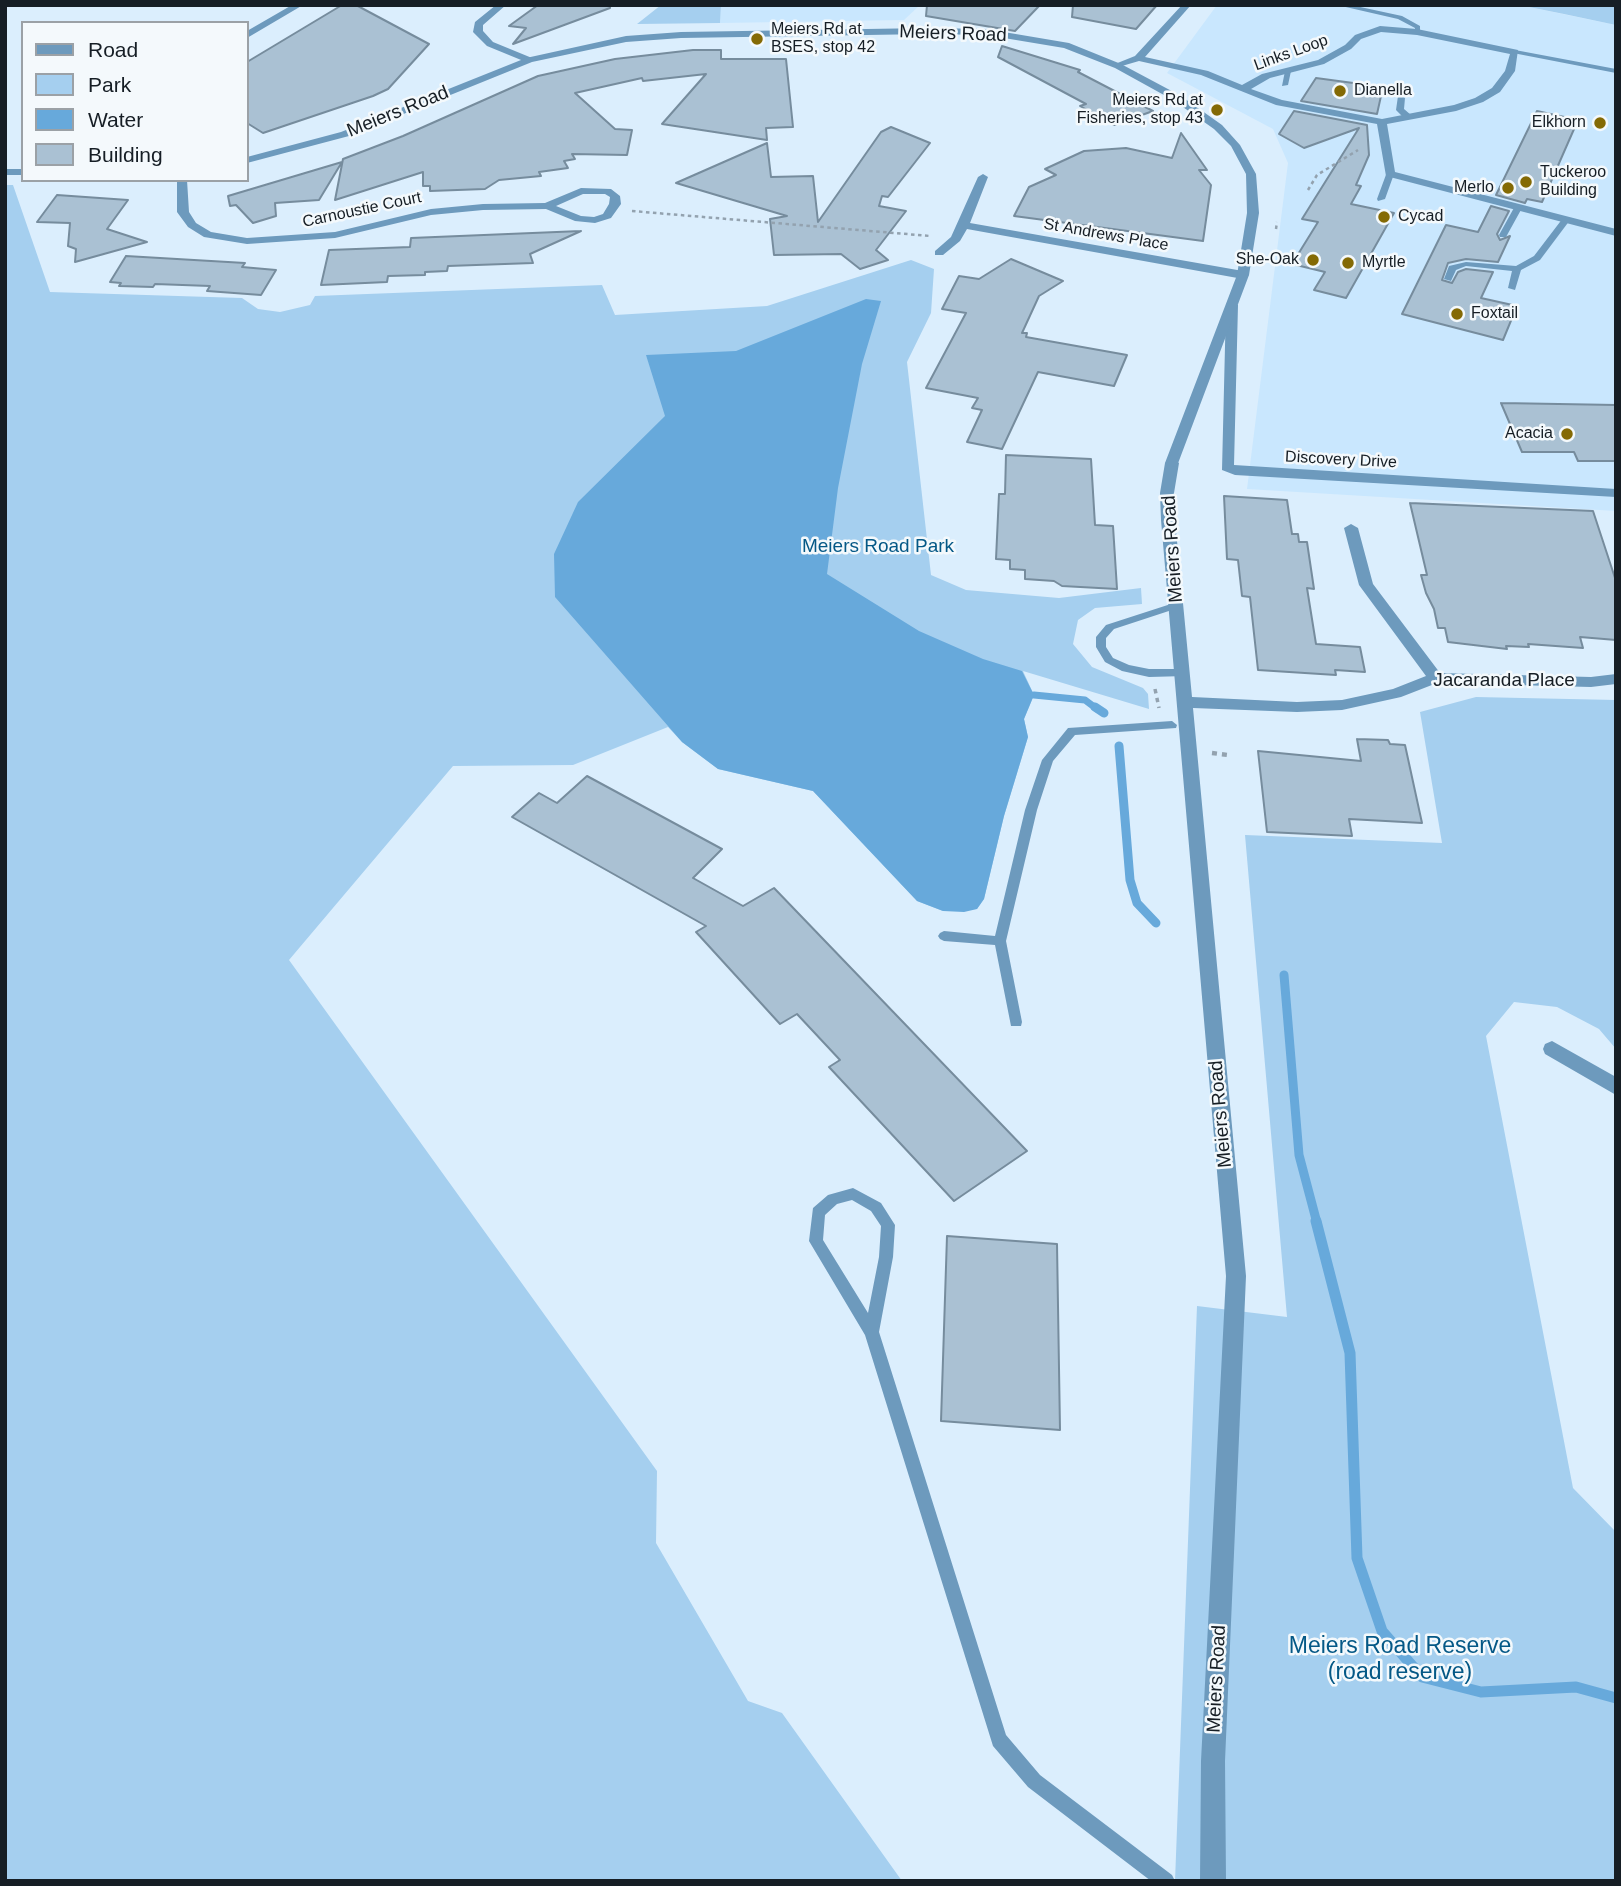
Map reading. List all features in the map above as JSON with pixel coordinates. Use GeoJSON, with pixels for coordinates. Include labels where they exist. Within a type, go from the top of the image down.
{"type":"FeatureCollection","features":[{"type":"Feature","properties":{"kind":"street"},"geometry":{"type":"LineString","coordinates":[[248,34],[299,5]]}},
{"type":"Feature","properties":{"kind":"street"},"geometry":{"type":"LineString","coordinates":[[502,5],[478,24],[478,32],[490,44],[529,60]]}},
{"type":"Feature","properties":{"kind":"street"},"geometry":{"type":"LineString","coordinates":[[1118,66],[1138,58],[1187,5]]}},
{"type":"Feature","properties":{"kind":"street","name":"Links Loop"},"geometry":{"type":"LineString","coordinates":[[1243,89],[1266,76],[1331,58],[1367,32],[1395,29],[1515,52]]}},
{"type":"Feature","properties":{"kind":"street","name":"Meiers Road"},"geometry":{"type":"LineString","coordinates":[[248,160],[345,134],[529,60],[626,39],[681,35],[928,31],[1031,37],[1066,46],[1118,66],[1177,98],[1218,127],[1235,145],[1251,174],[1253,213],[1243,275],[1172,463],[1167,506],[1236,1276],[1213,1761],[1213,1881]]}},
{"type":"Feature","properties":{"kind":"street"},"geometry":{"type":"LineString","coordinates":[[1138,58],[1204,73],[1280,103],[1382,122],[1456,108],[1496,90],[1510,71],[1515,52]]}},
{"type":"Feature","properties":{"kind":"street"},"geometry":{"type":"LineString","coordinates":[[1382,122],[1390,174],[1616,233]]}},
{"type":"Feature","properties":{"kind":"street"},"geometry":{"type":"LineString","coordinates":[[939,253],[956,239],[983,177]]}},
{"type":"Feature","properties":{"kind":"street","name":"Carnoustie Court"},"geometry":{"type":"LineString","coordinates":[[182,182],[183,212],[192,225],[208,235],[247,241],[335,235],[447,210],[547,206],[581,191],[607,191],[615,196],[615,204],[607,216],[595,220],[579,219],[547,206]]}},
{"type":"Feature","properties":{"kind":"street","name":"St Andrews Place"},"geometry":{"type":"LineString","coordinates":[[964,225],[1243,275]]}},
{"type":"Feature","properties":{"kind":"street","name":"Discovery Drive"},"geometry":{"type":"LineString","coordinates":[[1232,305],[1227,467],[1235,471],[1616,493]]}},
{"type":"Feature","properties":{"kind":"street"},"geometry":{"type":"LineString","coordinates":[[1351,527],[1366,585],[1436,678]]}},
{"type":"Feature","properties":{"kind":"street","name":"Jacaranda Place"},"geometry":{"type":"LineString","coordinates":[[1186,702],[1297,707],[1342,705],[1395,693],[1436,678],[1591,682],[1616,680]]}},
{"type":"Feature","properties":{"kind":"street"},"geometry":{"type":"LineString","coordinates":[[1552,1049],[1616,1087]]}},
{"type":"Feature","properties":{"kind":"lane"},"geometry":{"type":"LineString","coordinates":[[1340,5],[1400,17],[1418,27],[1417,32]]}},
{"type":"Feature","properties":{"kind":"lane"},"geometry":{"type":"LineString","coordinates":[[1515,52],[1616,71]]}},
{"type":"Feature","properties":{"kind":"lane"},"geometry":{"type":"LineString","coordinates":[[1284,86],[1288,71]]}},
{"type":"Feature","properties":{"kind":"lane"},"geometry":{"type":"LineString","coordinates":[[1401,98],[1401,110],[1408,117]]}},
{"type":"Feature","properties":{"kind":"lane"},"geometry":{"type":"LineString","coordinates":[[1381,199],[1390,174]]}},
{"type":"Feature","properties":{"kind":"lane"},"geometry":{"type":"LineString","coordinates":[[1503,235],[1518,208]]}},
{"type":"Feature","properties":{"kind":"lane"},"geometry":{"type":"LineString","coordinates":[[1448,279],[1452,268],[1466,264],[1517,269],[1537,258],[1566,220]]}},
{"type":"Feature","properties":{"kind":"lane"},"geometry":{"type":"LineString","coordinates":[[1512,288],[1517,269]]}},
{"type":"Feature","properties":{"kind":"lane"},"geometry":{"type":"LineString","coordinates":[[1177,605],[1110,627],[1101,637],[1101,647],[1109,660],[1126,668],[1149,673],[1182,673]]}},
{"type":"Feature","properties":{"kind":"lane"},"geometry":{"type":"LineString","coordinates":[[1016,1022],[1000,942],[1031,810],[1048,760],[1072,731],[1172,725]]}},
{"type":"Feature","properties":{"kind":"lane"},"geometry":{"type":"LineString","coordinates":[[944,936],[1000,942]]}},
{"type":"Feature","properties":{"kind":"lane"},"geometry":{"type":"LineString","coordinates":[[872,1332],[886,1257],[888,1225],[876,1207],[853,1194],[833,1199],[818,1212],[816,1241],[872,1332],[999,1740],[1034,1781],[1166,1881]]}},
{"type":"Feature","properties":{"kind":"path"},"geometry":{"type":"LineString","coordinates":[[1308,190],[1317,175],[1359,150]]}},
{"type":"Feature","properties":{"kind":"path"},"geometry":{"type":"LineString","coordinates":[[621,211],[924,236]]}},
{"type":"Feature","properties":{"kind":"path"},"geometry":{"type":"LineString","coordinates":[[1276,229],[1277,222]]}},
{"type":"Feature","properties":{"kind":"path"},"geometry":{"type":"LineString","coordinates":[[1212,753],[1228,755]]}},
{"type":"Feature","properties":{"kind":"shaded area"},"geometry":{"type":"Polygon","coordinates":[[[721,5],[920,5],[904,20],[720,23],[721,5]]]}},
{"type":"Feature","properties":{"kind":"shaded area"},"geometry":{"type":"Polygon","coordinates":[[[1217,5],[1519,5],[1616,25],[1616,511],[1247,489],[1288,163],[1273,129],[1167,73],[1217,5]]]}},
{"type":"Feature","properties":{"kind":"green space"},"geometry":{"type":"Polygon","coordinates":[[[661,5],[721,5],[720,23],[637,24],[661,5]]]}},
{"type":"Feature","properties":{"kind":"green space"},"geometry":{"type":"Polygon","coordinates":[[[1519,5],[1616,5],[1616,25],[1564,14],[1519,5]]]}},
{"type":"Feature","properties":{"kind":"green space","name":"Meiers Road Park"},"geometry":{"type":"Polygon","coordinates":[[[5,185],[13,185],[50,292],[242,298],[258,309],[280,312],[310,305],[315,296],[602,285],[615,315],[767,306],[911,260],[934,269],[931,313],[907,362],[931,575],[966,590],[1059,598],[1141,588],[1142,604],[1095,608],[1078,620],[1073,644],[1092,667],[1143,688],[1148,694],[1149,709],[1023,671],[1034,695],[1024,719],[1028,737],[1004,816],[984,899],[977,909],[943,911],[917,901],[813,791],[718,769],[682,742],[668,727],[573,765],[453,766],[289,960],[657,1471],[656,1543],[748,1701],[782,1713],[902,1881],[5,1881],[5,185]]]}},
{"type":"Feature","properties":{"kind":"green space","name":"Meiers Road Reserve (road reserve)"},"geometry":{"type":"Polygon","coordinates":[[[1476,697],[1616,700],[1616,1049],[1599,1029],[1557,1007],[1514,1002],[1486,1036],[1573,1488],[1616,1532],[1616,1881],[1175,1881],[1197,1306],[1287,1317],[1245,835],[1442,843],[1420,712],[1476,697]]]}},
{"type":"Feature","properties":{"kind":"water"},"geometry":{"type":"Polygon","coordinates":[[[866,299],[881,301],[862,364],[838,488],[827,574],[919,631],[983,659],[1022,671],[1034,695],[1024,719],[1028,737],[1004,816],[984,899],[977,909],[964,912],[943,911],[917,901],[813,791],[718,769],[682,742],[555,597],[554,554],[578,502],[665,416],[646,355],[736,351],[866,299]]]}},
{"type":"Feature","properties":{"kind":"building"},"geometry":{"type":"Polygon","coordinates":[[[342,5],[356,5],[429,44],[388,89],[263,133],[248,124],[248,61],[342,5]]]}},
{"type":"Feature","properties":{"kind":"building"},"geometry":{"type":"Polygon","coordinates":[[[538,5],[610,5],[610,8],[513,44],[526,28],[509,26],[538,5]]]}},
{"type":"Feature","properties":{"kind":"building"},"geometry":{"type":"Polygon","coordinates":[[[927,5],[1040,5],[1015,31],[926,16],[927,5]]]}},
{"type":"Feature","properties":{"kind":"building"},"geometry":{"type":"Polygon","coordinates":[[[1073,5],[1157,5],[1136,29],[1072,17],[1073,5]]]}},
{"type":"Feature","properties":{"kind":"building"},"geometry":{"type":"Polygon","coordinates":[[[1002,46],[1080,70],[1078,72],[1153,111],[1114,125],[1080,106],[1086,104],[998,57],[1002,46]]]}},
{"type":"Feature","properties":{"kind":"building"},"geometry":{"type":"Polygon","coordinates":[[[693,50],[721,50],[721,59],[786,59],[793,127],[766,128],[767,140],[662,124],[706,74],[643,81],[642,78],[575,93],[615,129],[632,130],[627,155],[572,154],[575,159],[564,161],[568,168],[539,172],[541,176],[499,180],[485,189],[430,191],[430,186],[423,186],[423,172],[335,200],[343,159],[403,136],[538,76],[615,59],[693,50]]]}},
{"type":"Feature","properties":{"kind":"building","name":"Dianella"},"geometry":{"type":"Polygon","coordinates":[[[1316,78],[1383,87],[1377,114],[1301,101],[1316,78]]]}},
{"type":"Feature","properties":{"kind":"building"},"geometry":{"type":"Polygon","coordinates":[[[1294,111],[1367,125],[1369,155],[1356,185],[1361,186],[1351,204],[1394,213],[1346,298],[1314,290],[1325,272],[1292,264],[1318,222],[1302,219],[1359,128],[1304,148],[1279,134],[1294,111]]]}},
{"type":"Feature","properties":{"kind":"building"},"geometry":{"type":"Polygon","coordinates":[[[1537,111],[1578,120],[1542,202],[1527,199],[1525,203],[1496,195],[1537,111]]]}},
{"type":"Feature","properties":{"kind":"building"},"geometry":{"type":"Polygon","coordinates":[[[891,127],[930,143],[888,197],[882,196],[879,206],[906,211],[876,250],[888,260],[860,269],[841,254],[774,255],[770,219],[787,216],[676,183],[767,143],[771,177],[813,176],[818,222],[881,132],[891,127]]]}},
{"type":"Feature","properties":{"kind":"building"},"geometry":{"type":"Polygon","coordinates":[[[1181,133],[1207,170],[1199,170],[1211,185],[1203,241],[1014,216],[1029,187],[1056,175],[1045,169],[1084,151],[1126,148],[1172,158],[1181,133]]]}},
{"type":"Feature","properties":{"kind":"building"},"geometry":{"type":"Polygon","coordinates":[[[342,162],[319,200],[275,203],[276,216],[253,223],[236,205],[230,206],[228,196],[342,162]]]}},
{"type":"Feature","properties":{"kind":"building"},"geometry":{"type":"Polygon","coordinates":[[[57,195],[128,200],[107,229],[147,242],[75,262],[76,249],[68,246],[70,223],[37,222],[57,195]]]}},
{"type":"Feature","properties":{"kind":"building"},"geometry":{"type":"Polygon","coordinates":[[[1491,206],[1509,211],[1497,234],[1500,240],[1510,236],[1498,262],[1466,259],[1448,263],[1442,280],[1452,283],[1458,272],[1466,269],[1493,272],[1481,298],[1517,306],[1503,340],[1402,314],[1446,225],[1478,232],[1491,206]]]}},
{"type":"Feature","properties":{"kind":"building"},"geometry":{"type":"Polygon","coordinates":[[[581,231],[530,254],[533,263],[448,266],[447,271],[425,272],[425,275],[388,276],[387,282],[321,285],[329,250],[410,247],[411,238],[581,231]]]}},
{"type":"Feature","properties":{"kind":"building"},"geometry":{"type":"Polygon","coordinates":[[[126,256],[245,263],[242,267],[276,270],[261,295],[207,291],[210,286],[119,286],[121,283],[110,282],[126,256]]]}},
{"type":"Feature","properties":{"kind":"building"},"geometry":{"type":"Polygon","coordinates":[[[1011,259],[1063,281],[1039,296],[1022,333],[1027,333],[1026,337],[1127,355],[1114,386],[1038,372],[1002,449],[967,442],[982,410],[972,408],[978,398],[926,388],[966,313],[942,309],[959,276],[979,279],[1011,259]]]}},
{"type":"Feature","properties":{"kind":"building","name":"Acacia"},"geometry":{"type":"Polygon","coordinates":[[[1501,403],[1616,405],[1616,461],[1578,461],[1574,452],[1522,452],[1501,403]]]}},
{"type":"Feature","properties":{"kind":"building"},"geometry":{"type":"Polygon","coordinates":[[[1006,455],[1091,459],[1095,525],[1113,526],[1117,589],[1062,586],[1054,581],[1025,579],[1025,570],[1010,569],[1010,560],[996,559],[999,494],[1005,494],[1006,455]]]}},
{"type":"Feature","properties":{"kind":"building"},"geometry":{"type":"Polygon","coordinates":[[[1224,496],[1287,500],[1292,534],[1298,534],[1299,542],[1307,542],[1314,589],[1307,588],[1316,644],[1360,647],[1365,672],[1335,670],[1336,675],[1258,670],[1250,597],[1242,596],[1238,560],[1227,559],[1224,496]]]}},
{"type":"Feature","properties":{"kind":"building"},"geometry":{"type":"Polygon","coordinates":[[[1410,503],[1593,511],[1616,581],[1616,640],[1580,637],[1583,648],[1528,644],[1529,647],[1506,646],[1507,649],[1448,642],[1445,628],[1438,628],[1421,575],[1427,575],[1410,503]]]}},
{"type":"Feature","properties":{"kind":"building"},"geometry":{"type":"Polygon","coordinates":[[[1357,739],[1388,740],[1390,744],[1405,745],[1422,823],[1349,819],[1352,836],[1267,832],[1258,751],[1361,761],[1357,739]]]}},
{"type":"Feature","properties":{"kind":"building"},"geometry":{"type":"Polygon","coordinates":[[[587,776],[722,849],[693,878],[743,906],[774,888],[1027,1151],[954,1201],[829,1067],[840,1060],[797,1014],[780,1024],[696,932],[706,926],[512,817],[539,793],[557,803],[587,776]]]}},
{"type":"Feature","properties":{"kind":"building"},"geometry":{"type":"Polygon","coordinates":[[[947,1236],[1057,1244],[1060,1430],[941,1421],[947,1236]]]}},
{"type":"Feature","properties":{"kind":"waterway"},"geometry":{"type":"LineString","coordinates":[[1034,695],[1085,700],[1097,709]]}},
{"type":"Feature","properties":{"kind":"waterway"},"geometry":{"type":"LineString","coordinates":[[1095,707],[1104,713]]}},
{"type":"Feature","properties":{"kind":"waterway"},"geometry":{"type":"LineString","coordinates":[[1119,746],[1130,880],[1137,903],[1156,923]]}},
{"type":"Feature","properties":{"kind":"waterway"},"geometry":{"type":"LineString","coordinates":[[1284,975],[1299,1155],[1317,1223]]}},
{"type":"Feature","properties":{"kind":"waterway"},"geometry":{"type":"LineString","coordinates":[[1316,1221],[1350,1353],[1357,1558],[1382,1631],[1422,1677],[1481,1692],[1576,1687],[1616,1698]]}},
{"type":"Feature","properties":{"kind":"place","name":"Meiers Rd at BSES, stop 42"},"geometry":{"type":"Point","coordinates":[757,39]}},
{"type":"Feature","properties":{"kind":"place","name":"Dianella"},"geometry":{"type":"Point","coordinates":[1340,91]}},
{"type":"Feature","properties":{"kind":"place","name":"Meiers Rd at Fisheries, stop 43"},"geometry":{"type":"Point","coordinates":[1217,110]}},
{"type":"Feature","properties":{"kind":"place","name":"Elkhorn"},"geometry":{"type":"Point","coordinates":[1600,123]}},
{"type":"Feature","properties":{"kind":"place","name":"Tuckeroo Building"},"geometry":{"type":"Point","coordinates":[1526,182]}},
{"type":"Feature","properties":{"kind":"place","name":"Merlo"},"geometry":{"type":"Point","coordinates":[1508,188]}},
{"type":"Feature","properties":{"kind":"place","name":"Cycad"},"geometry":{"type":"Point","coordinates":[1384,217]}},
{"type":"Feature","properties":{"kind":"place","name":"She-Oak"},"geometry":{"type":"Point","coordinates":[1313,260]}},
{"type":"Feature","properties":{"kind":"place","name":"Myrtle"},"geometry":{"type":"Point","coordinates":[1348,263]}},
{"type":"Feature","properties":{"kind":"place","name":"Foxtail"},"geometry":{"type":"Point","coordinates":[1457,314]}},
{"type":"Feature","properties":{"kind":"place","name":"Acacia"},"geometry":{"type":"Point","coordinates":[1567,434]}}]}
